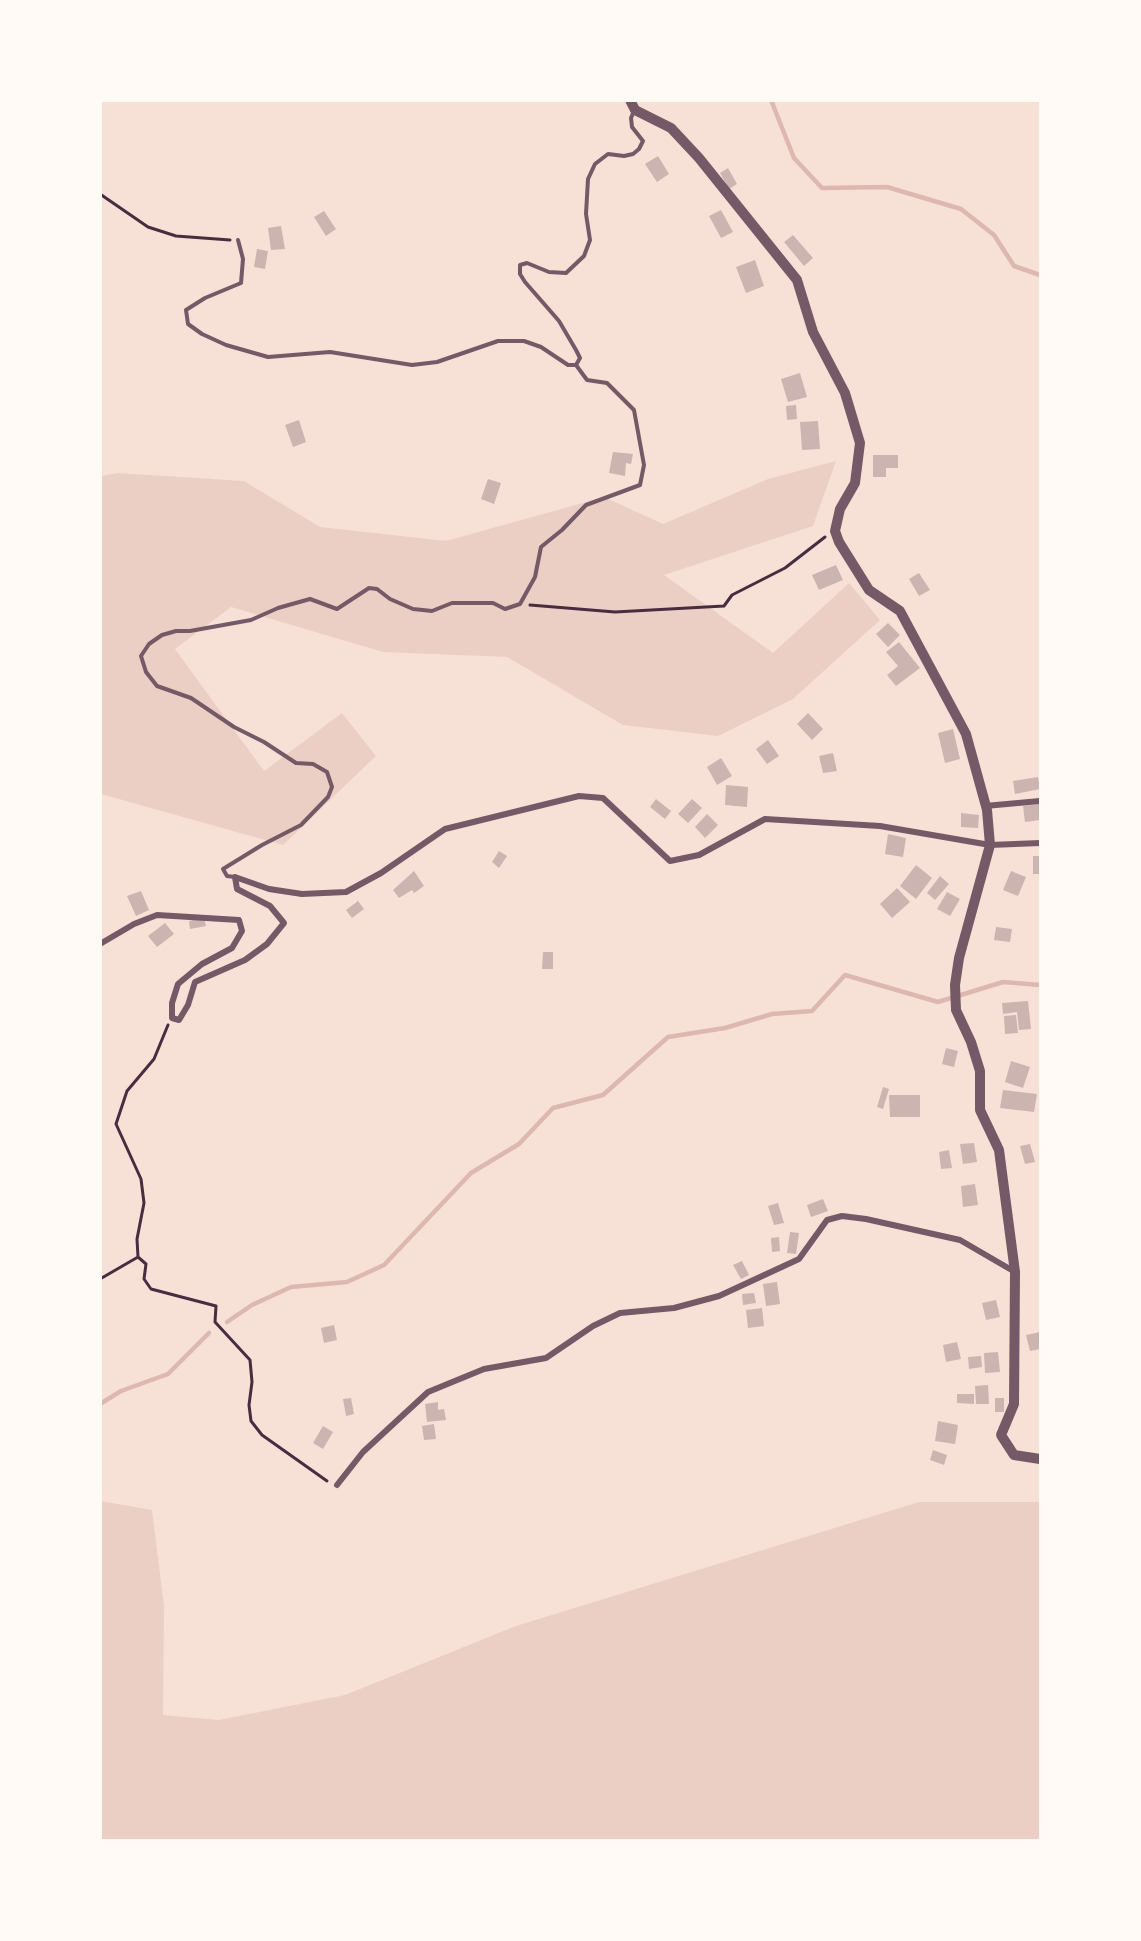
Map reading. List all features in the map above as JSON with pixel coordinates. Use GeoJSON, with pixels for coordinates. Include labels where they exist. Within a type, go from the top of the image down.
{"type":"FeatureCollection","features":[{"type":"Feature","properties":{"kind":"street"},"geometry":{"type":"LineString","coordinates":[[632,105],[671,128],[699,158],[797,280],[813,332],[845,393],[860,443],[855,483],[840,509],[835,531],[839,542],[869,590],[900,611],[966,734],[985,806],[990,845],[962,948],[955,985],[956,1010],[971,1042],[980,1071],[980,1110],[999,1150],[1015,1272],[1014,1404],[1001,1435],[1014,1455],[1041,1459]]}},
{"type":"Feature","properties":{"kind":"street"},"geometry":{"type":"LineString","coordinates":[[100,944],[134,924],[157,915],[238,920],[242,932],[232,948],[202,964],[178,984],[172,1003],[172,1018],[179,1020],[188,1005],[195,982],[245,960],[267,944],[284,923],[270,906],[237,889],[235,877],[269,889],[302,894],[346,892],[381,873],[445,829],[579,796],[603,798],[670,861],[699,855],[765,819],[880,826],[938,834],[990,845],[1041,843]]}},
{"type":"Feature","properties":{"kind":"street"},"geometry":{"type":"LineString","coordinates":[[985,806],[1041,801]]}},
{"type":"Feature","properties":{"kind":"street"},"geometry":{"type":"LineString","coordinates":[[337,1485],[363,1452],[428,1392],[484,1369],[546,1358],[593,1326],[620,1313],[674,1308],[719,1296],[799,1259],[827,1220],[842,1215],[960,1240],[1015,1272]]}},
{"type":"Feature","properties":{"kind":"lane"},"geometry":{"type":"LineString","coordinates":[[576,365],[580,358],[576,350],[559,321],[525,282],[520,274],[520,265],[527,263],[549,272],[566,273],[584,256],[590,240],[586,214],[588,179],[595,164],[608,154],[624,156],[633,154],[643,141],[632,127],[632,105]]}},
{"type":"Feature","properties":{"kind":"lane"},"geometry":{"type":"LineString","coordinates":[[238,240],[243,259],[242,283],[205,298],[186,310],[188,324],[202,334],[226,345],[268,357],[330,352],[412,365],[437,362],[498,341],[525,341],[542,347],[568,365],[576,365]]}},
{"type":"Feature","properties":{"kind":"lane"},"geometry":{"type":"LineString","coordinates":[[235,877],[227,876],[224,869],[262,845],[301,825],[328,797],[332,787],[327,772],[313,764],[296,763],[264,742],[234,727],[191,698],[158,686],[146,672],[141,656],[149,644],[162,635],[251,620],[278,608],[310,599],[338,609],[369,588],[377,589],[390,599],[414,609],[432,611],[453,603],[493,603],[505,609],[520,604],[535,577],[542,547],[586,506],[640,485],[644,465],[634,410],[607,383],[587,380],[576,365]]}},
{"type":"Feature","properties":{"kind":"path"},"geometry":{"type":"LineString","coordinates":[[100,194],[148,227],[176,236],[238,240]]}},
{"type":"Feature","properties":{"kind":"path"},"geometry":{"type":"LineString","coordinates":[[520,604],[615,612],[724,606],[732,594],[785,568],[812,545],[835,531]]}},
{"type":"Feature","properties":{"kind":"path"},"geometry":{"type":"LineString","coordinates":[[172,1018],[162,1034],[154,1059],[128,1091],[116,1124],[141,1179],[144,1203],[138,1223],[138,1257],[146,1264],[144,1279],[151,1289],[216,1306],[215,1322],[250,1360],[251,1421],[262,1435],[325,1480],[337,1485]]}},
{"type":"Feature","properties":{"kind":"path"},"geometry":{"type":"LineString","coordinates":[[100,1279],[138,1257]]}},
{"type":"Feature","properties":{"kind":"shaded area"},"geometry":{"type":"Polygon","coordinates":[[[836,461],[813,526],[664,575],[773,653],[849,583],[880,620],[793,699],[718,736],[623,725],[507,657],[383,652],[231,607],[175,649],[264,771],[342,713],[376,756],[283,845],[101,794],[101,476],[118,473],[244,481],[320,527],[446,541],[604,497],[663,524],[768,479],[836,461]]]}},
{"type":"Feature","properties":{"kind":"shaded area"},"geometry":{"type":"Polygon","coordinates":[[[101,1501],[152,1510],[164,1606],[163,1715],[219,1720],[345,1695],[516,1626],[919,1502],[1040,1502],[1040,1840],[101,1840],[101,1501]]]}},
{"type":"Feature","properties":{"kind":"building"},"geometry":{"type":"Polygon","coordinates":[[[658,156],[669,174],[657,182],[645,164],[658,156]]]}},
{"type":"Feature","properties":{"kind":"building"},"geometry":{"type":"Polygon","coordinates":[[[728,168],[737,184],[729,189],[720,173],[728,168]]]}},
{"type":"Feature","properties":{"kind":"building"},"geometry":{"type":"Polygon","coordinates":[[[721,210],[733,232],[721,238],[709,216],[721,210]]]}},
{"type":"Feature","properties":{"kind":"building"},"geometry":{"type":"Polygon","coordinates":[[[324,211],[336,229],[326,236],[314,217],[324,211]]]}},
{"type":"Feature","properties":{"kind":"building"},"geometry":{"type":"Polygon","coordinates":[[[281,226],[285,249],[271,250],[268,228],[281,226]]]}},
{"type":"Feature","properties":{"kind":"building"},"geometry":{"type":"Polygon","coordinates":[[[793,235],[813,258],[804,266],[784,242],[793,235]]]}},
{"type":"Feature","properties":{"kind":"building"},"geometry":{"type":"Polygon","coordinates":[[[257,249],[268,251],[265,269],[254,267],[257,249]]]}},
{"type":"Feature","properties":{"kind":"building"},"geometry":{"type":"Polygon","coordinates":[[[755,260],[764,286],[746,293],[736,267],[755,260]]]}},
{"type":"Feature","properties":{"kind":"building"},"geometry":{"type":"Polygon","coordinates":[[[800,373],[807,397],[788,402],[781,379],[800,373]]]}},
{"type":"Feature","properties":{"kind":"building"},"geometry":{"type":"Polygon","coordinates":[[[796,405],[797,419],[787,420],[786,406],[796,405]]]}},
{"type":"Feature","properties":{"kind":"building"},"geometry":{"type":"Polygon","coordinates":[[[299,420],[306,442],[293,447],[285,425],[299,420]]]}},
{"type":"Feature","properties":{"kind":"building"},"geometry":{"type":"Polygon","coordinates":[[[818,421],[820,449],[802,450],[800,422],[818,421]]]}},
{"type":"Feature","properties":{"kind":"building"},"geometry":{"type":"Polygon","coordinates":[[[613,452],[633,454],[631,464],[626,463],[625,476],[609,473],[613,452]]]}},
{"type":"Feature","properties":{"kind":"building"},"geometry":{"type":"Polygon","coordinates":[[[873,455],[898,455],[898,468],[886,468],[886,477],[873,477],[873,455]]]}},
{"type":"Feature","properties":{"kind":"building"},"geometry":{"type":"Polygon","coordinates":[[[488,479],[501,483],[494,504],[481,499],[488,479]]]}},
{"type":"Feature","properties":{"kind":"building"},"geometry":{"type":"Polygon","coordinates":[[[836,565],[843,580],[819,590],[812,575],[836,565]]]}},
{"type":"Feature","properties":{"kind":"building"},"geometry":{"type":"Polygon","coordinates":[[[919,573],[930,590],[919,596],[909,579],[919,573]]]}},
{"type":"Feature","properties":{"kind":"building"},"geometry":{"type":"Polygon","coordinates":[[[888,623],[900,635],[888,647],[876,634],[888,623]]]}},
{"type":"Feature","properties":{"kind":"building"},"geometry":{"type":"Polygon","coordinates":[[[899,642],[920,668],[896,686],[887,675],[898,666],[886,652],[899,642]]]}},
{"type":"Feature","properties":{"kind":"building"},"geometry":{"type":"Polygon","coordinates":[[[808,713],[823,729],[812,740],[797,724],[808,713]]]}},
{"type":"Feature","properties":{"kind":"building"},"geometry":{"type":"Polygon","coordinates":[[[953,729],[960,759],[945,763],[938,733],[953,729]]]}},
{"type":"Feature","properties":{"kind":"building"},"geometry":{"type":"Polygon","coordinates":[[[768,740],[779,756],[767,764],[756,749],[768,740]]]}},
{"type":"Feature","properties":{"kind":"building"},"geometry":{"type":"Polygon","coordinates":[[[833,753],[837,771],[823,773],[819,756],[833,753]]]}},
{"type":"Feature","properties":{"kind":"building"},"geometry":{"type":"Polygon","coordinates":[[[721,758],[732,776],[717,785],[707,767],[721,758]]]}},
{"type":"Feature","properties":{"kind":"building"},"geometry":{"type":"Polygon","coordinates":[[[1038,777],[1040,789],[1015,794],[1013,781],[1038,777]]]}},
{"type":"Feature","properties":{"kind":"building"},"geometry":{"type":"Polygon","coordinates":[[[726,785],[748,787],[747,807],[725,805],[726,785]]]}},
{"type":"Feature","properties":{"kind":"building"},"geometry":{"type":"Polygon","coordinates":[[[656,799],[671,811],[665,819],[650,807],[656,799]]]}},
{"type":"Feature","properties":{"kind":"building"},"geometry":{"type":"Polygon","coordinates":[[[692,799],[702,808],[688,823],[678,814],[692,799]]]}},
{"type":"Feature","properties":{"kind":"building"},"geometry":{"type":"Polygon","coordinates":[[[1040,804],[1040,820],[1025,822],[1023,806],[1040,804]]]}},
{"type":"Feature","properties":{"kind":"building"},"geometry":{"type":"Polygon","coordinates":[[[961,813],[979,815],[978,828],[961,827],[961,813]]]}},
{"type":"Feature","properties":{"kind":"building"},"geometry":{"type":"Polygon","coordinates":[[[707,814],[718,825],[705,838],[695,827],[707,814]]]}},
{"type":"Feature","properties":{"kind":"building"},"geometry":{"type":"Polygon","coordinates":[[[888,834],[906,838],[903,857],[885,854],[888,834]]]}},
{"type":"Feature","properties":{"kind":"building"},"geometry":{"type":"Polygon","coordinates":[[[499,851],[507,856],[499,868],[492,862],[499,851]]]}},
{"type":"Feature","properties":{"kind":"building"},"geometry":{"type":"Polygon","coordinates":[[[1033,856],[1040,856],[1040,874],[1033,874],[1033,856]]]}},
{"type":"Feature","properties":{"kind":"building"},"geometry":{"type":"Polygon","coordinates":[[[916,865],[932,878],[916,899],[900,886],[916,865]]]}},
{"type":"Feature","properties":{"kind":"building"},"geometry":{"type":"Polygon","coordinates":[[[414,871],[424,886],[414,893],[412,890],[399,898],[393,890],[414,871]]]}},
{"type":"Feature","properties":{"kind":"building"},"geometry":{"type":"Polygon","coordinates":[[[1011,871],[1026,877],[1018,896],[1003,890],[1011,871]]]}},
{"type":"Feature","properties":{"kind":"building"},"geometry":{"type":"Polygon","coordinates":[[[940,876],[949,884],[935,900],[927,893],[940,876]]]}},
{"type":"Feature","properties":{"kind":"building"},"geometry":{"type":"Polygon","coordinates":[[[897,888],[910,902],[892,918],[880,904],[897,888]]]}},
{"type":"Feature","properties":{"kind":"building"},"geometry":{"type":"Polygon","coordinates":[[[141,891],[149,910],[136,916],[127,896],[141,891]]]}},
{"type":"Feature","properties":{"kind":"building"},"geometry":{"type":"Polygon","coordinates":[[[947,892],[960,899],[950,916],[937,909],[947,892]]]}},
{"type":"Feature","properties":{"kind":"building"},"geometry":{"type":"Polygon","coordinates":[[[358,901],[364,909],[352,918],[346,910],[358,901]]]}},
{"type":"Feature","properties":{"kind":"building"},"geometry":{"type":"Polygon","coordinates":[[[204,918],[206,926],[190,929],[189,921],[204,918]]]}},
{"type":"Feature","properties":{"kind":"building"},"geometry":{"type":"Polygon","coordinates":[[[165,923],[174,934],[157,947],[148,936],[165,923]]]}},
{"type":"Feature","properties":{"kind":"building"},"geometry":{"type":"Polygon","coordinates":[[[996,927],[1012,929],[1010,942],[994,940],[996,927]]]}},
{"type":"Feature","properties":{"kind":"building"},"geometry":{"type":"Polygon","coordinates":[[[543,952],[553,952],[553,969],[542,969],[543,952]]]}},
{"type":"Feature","properties":{"kind":"building"},"geometry":{"type":"Polygon","coordinates":[[[1028,1001],[1031,1029],[1019,1030],[1017,1012],[1003,1014],[1002,1003],[1028,1001]]]}},
{"type":"Feature","properties":{"kind":"building"},"geometry":{"type":"Polygon","coordinates":[[[1016,1015],[1018,1033],[1005,1034],[1004,1016],[1016,1015]]]}},
{"type":"Feature","properties":{"kind":"building"},"geometry":{"type":"Polygon","coordinates":[[[946,1048],[958,1051],[954,1067],[942,1064],[946,1048]]]}},
{"type":"Feature","properties":{"kind":"building"},"geometry":{"type":"Polygon","coordinates":[[[1011,1061],[1030,1067],[1023,1088],[1005,1082],[1011,1061]]]}},
{"type":"Feature","properties":{"kind":"building"},"geometry":{"type":"Polygon","coordinates":[[[883,1087],[889,1089],[883,1109],[877,1107],[883,1087]]]}},
{"type":"Feature","properties":{"kind":"building"},"geometry":{"type":"Polygon","coordinates":[[[1003,1090],[1037,1094],[1034,1112],[1000,1108],[1003,1090]]]}},
{"type":"Feature","properties":{"kind":"building"},"geometry":{"type":"Polygon","coordinates":[[[889,1095],[920,1095],[920,1117],[890,1117],[889,1095]]]}},
{"type":"Feature","properties":{"kind":"building"},"geometry":{"type":"Polygon","coordinates":[[[974,1143],[977,1162],[963,1164],[960,1144],[974,1143]]]}},
{"type":"Feature","properties":{"kind":"building"},"geometry":{"type":"Polygon","coordinates":[[[1030,1144],[1035,1162],[1025,1164],[1020,1146],[1030,1144]]]}},
{"type":"Feature","properties":{"kind":"building"},"geometry":{"type":"Polygon","coordinates":[[[949,1150],[952,1168],[941,1169],[939,1152],[949,1150]]]}},
{"type":"Feature","properties":{"kind":"building"},"geometry":{"type":"Polygon","coordinates":[[[975,1184],[978,1205],[963,1207],[961,1186],[975,1184]]]}},
{"type":"Feature","properties":{"kind":"building"},"geometry":{"type":"Polygon","coordinates":[[[823,1199],[828,1211],[811,1217],[807,1205],[823,1199]]]}},
{"type":"Feature","properties":{"kind":"building"},"geometry":{"type":"Polygon","coordinates":[[[778,1203],[784,1223],[774,1225],[768,1206],[778,1203]]]}},
{"type":"Feature","properties":{"kind":"building"},"geometry":{"type":"Polygon","coordinates":[[[790,1232],[799,1233],[796,1254],[787,1253],[790,1232]]]}},
{"type":"Feature","properties":{"kind":"building"},"geometry":{"type":"Polygon","coordinates":[[[779,1237],[780,1251],[772,1252],[771,1238],[779,1237]]]}},
{"type":"Feature","properties":{"kind":"building"},"geometry":{"type":"Polygon","coordinates":[[[742,1261],[749,1275],[741,1279],[733,1265],[742,1261]]]}},
{"type":"Feature","properties":{"kind":"building"},"geometry":{"type":"Polygon","coordinates":[[[777,1282],[780,1304],[766,1306],[763,1284],[777,1282]]]}},
{"type":"Feature","properties":{"kind":"building"},"geometry":{"type":"Polygon","coordinates":[[[754,1293],[756,1303],[743,1305],[742,1294],[754,1293]]]}},
{"type":"Feature","properties":{"kind":"building"},"geometry":{"type":"Polygon","coordinates":[[[996,1300],[1000,1317],[986,1320],[982,1303],[996,1300]]]}},
{"type":"Feature","properties":{"kind":"building"},"geometry":{"type":"Polygon","coordinates":[[[762,1308],[764,1326],[748,1328],[746,1310],[762,1308]]]}},
{"type":"Feature","properties":{"kind":"building"},"geometry":{"type":"Polygon","coordinates":[[[334,1325],[337,1340],[324,1343],[321,1328],[334,1325]]]}},
{"type":"Feature","properties":{"kind":"building"},"geometry":{"type":"Polygon","coordinates":[[[1040,1332],[1040,1349],[1030,1351],[1026,1335],[1040,1332]]]}},
{"type":"Feature","properties":{"kind":"building"},"geometry":{"type":"Polygon","coordinates":[[[957,1342],[961,1359],[946,1362],[943,1345],[957,1342]]]}},
{"type":"Feature","properties":{"kind":"building"},"geometry":{"type":"Polygon","coordinates":[[[998,1352],[1000,1372],[985,1373],[984,1353],[998,1352]]]}},
{"type":"Feature","properties":{"kind":"building"},"geometry":{"type":"Polygon","coordinates":[[[981,1356],[982,1367],[969,1369],[968,1357],[981,1356]]]}},
{"type":"Feature","properties":{"kind":"building"},"geometry":{"type":"Polygon","coordinates":[[[988,1385],[989,1404],[976,1404],[975,1386],[988,1385]]]}},
{"type":"Feature","properties":{"kind":"building"},"geometry":{"type":"Polygon","coordinates":[[[957,1394],[974,1394],[974,1404],[957,1403],[957,1394]]]}},
{"type":"Feature","properties":{"kind":"building"},"geometry":{"type":"Polygon","coordinates":[[[351,1398],[354,1414],[346,1416],[343,1399],[351,1398]]]}},
{"type":"Feature","properties":{"kind":"building"},"geometry":{"type":"Polygon","coordinates":[[[995,1398],[1004,1398],[1004,1412],[995,1412],[995,1398]]]}},
{"type":"Feature","properties":{"kind":"building"},"geometry":{"type":"Polygon","coordinates":[[[438,1402],[438,1410],[444,1409],[446,1420],[427,1422],[425,1404],[438,1402]]]}},
{"type":"Feature","properties":{"kind":"building"},"geometry":{"type":"Polygon","coordinates":[[[938,1421],[958,1425],[955,1444],[935,1441],[938,1421]]]}},
{"type":"Feature","properties":{"kind":"building"},"geometry":{"type":"Polygon","coordinates":[[[434,1424],[436,1439],[424,1440],[422,1426],[434,1424]]]}},
{"type":"Feature","properties":{"kind":"building"},"geometry":{"type":"Polygon","coordinates":[[[323,1426],[333,1432],[323,1449],[313,1443],[323,1426]]]}},
{"type":"Feature","properties":{"kind":"building"},"geometry":{"type":"Polygon","coordinates":[[[933,1450],[947,1455],[944,1465],[930,1460],[933,1450]]]}},
{"type":"Feature","properties":{"kind":"waterway"},"geometry":{"type":"LineString","coordinates":[[771,100],[794,158],[822,188],[887,187],[961,209],[994,235],[1014,266],[1040,275]]}},
{"type":"Feature","properties":{"kind":"waterway"},"geometry":{"type":"LineString","coordinates":[[227,1322],[252,1305],[291,1287],[347,1282],[384,1265],[471,1173],[519,1144],[553,1108],[603,1095],[668,1037],[725,1028],[772,1014],[812,1011],[845,975],[938,1002],[1003,982],[1040,985]]}},
{"type":"Feature","properties":{"kind":"waterway"},"geometry":{"type":"LineString","coordinates":[[100,1404],[121,1391],[168,1374],[209,1333]]}}]}
